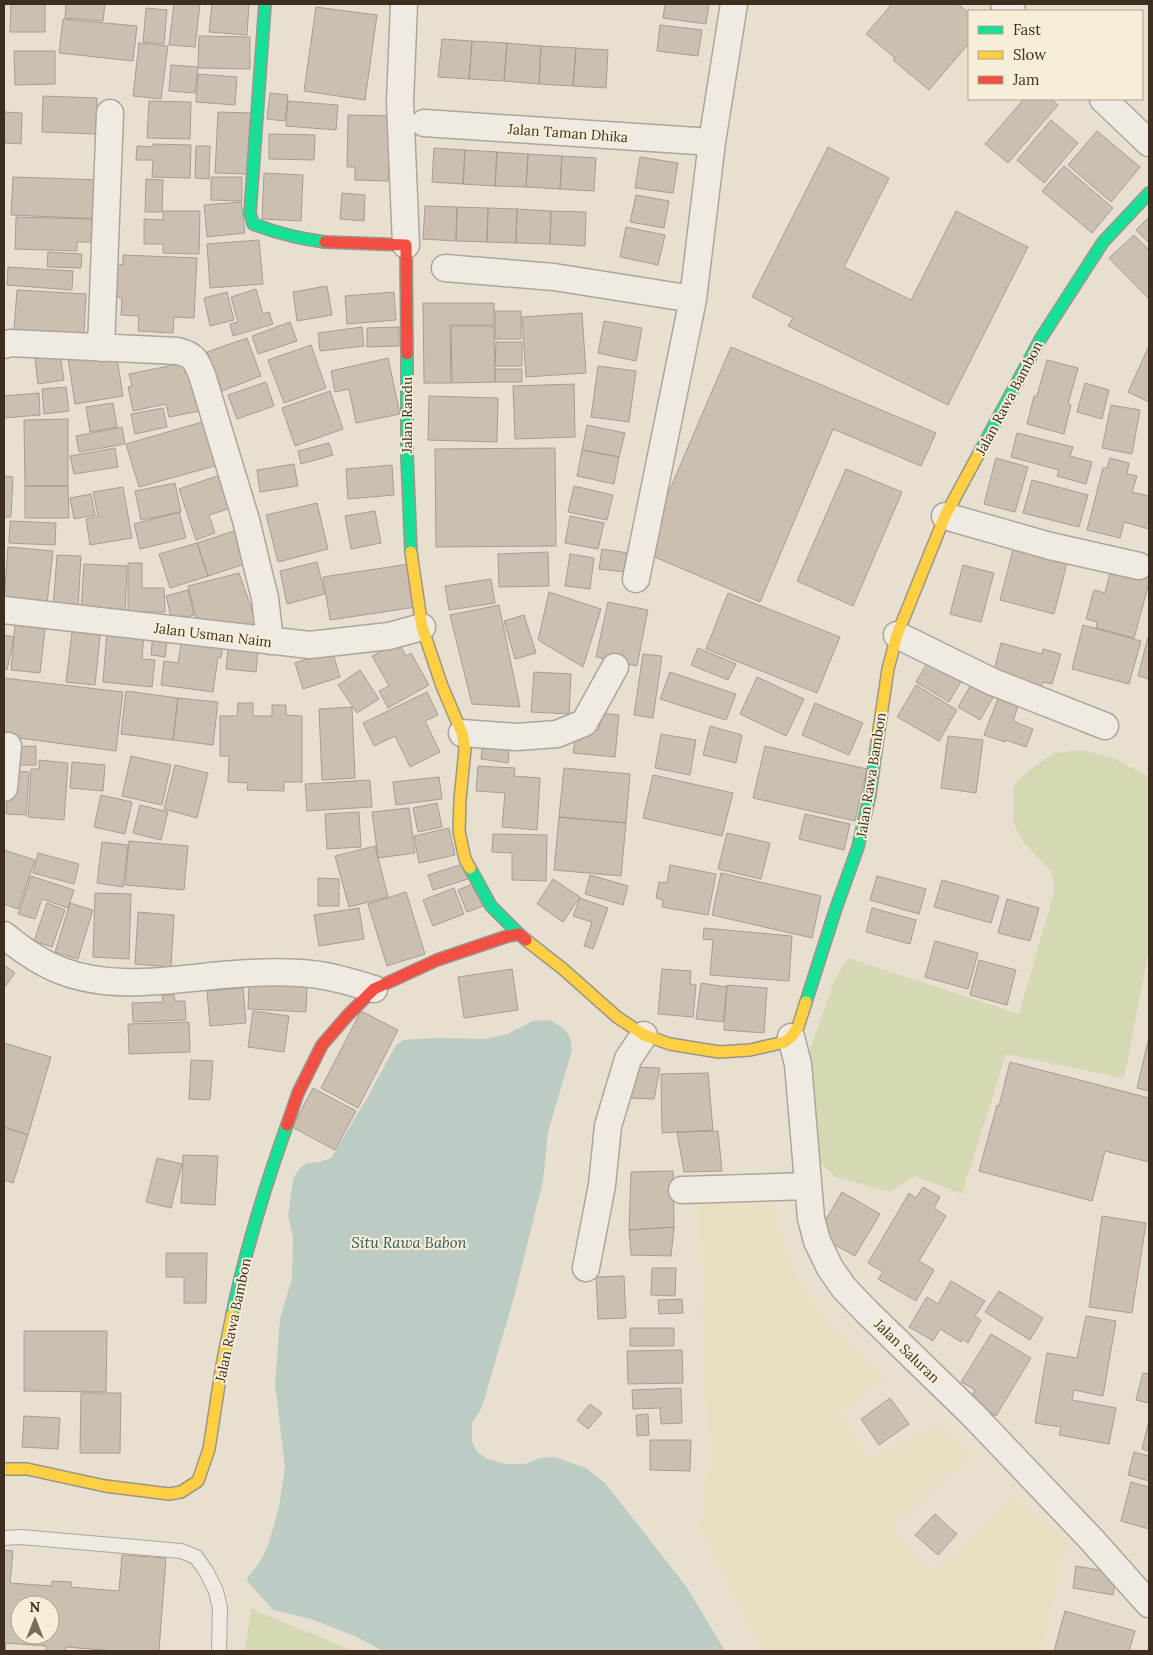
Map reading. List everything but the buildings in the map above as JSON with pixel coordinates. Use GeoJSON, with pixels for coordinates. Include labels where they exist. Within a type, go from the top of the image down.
{"type":"FeatureCollection","features":[{"type":"Feature","properties":{"kind":"street"},"geometry":{"type":"LineString","coordinates":[[265,4],[250,213],[253,224],[265,230],[320,242],[406,245],[400,102],[404,4]]}},
{"type":"Feature","properties":{"kind":"street"},"geometry":{"type":"LineString","coordinates":[[636,579],[693,299],[712,142],[734,4]]}},
{"type":"Feature","properties":{"kind":"street"},"geometry":{"type":"LineString","coordinates":[[1104,100],[1149,144]]}},
{"type":"Feature","properties":{"kind":"street"},"geometry":{"type":"LineString","coordinates":[[101,348],[110,113]]}},
{"type":"Feature","properties":{"kind":"street","name":"Jalan Taman Dhika"},"geometry":{"type":"LineString","coordinates":[[424,124],[712,142]]}},
{"type":"Feature","properties":{"kind":"street","name":"Jalan Rawa Bambon"},"geometry":{"type":"LineString","coordinates":[[792,1037],[798,1028],[835,911],[858,847],[870,794],[888,669],[897,635],[945,516],[1041,338],[1103,242],[1149,193]]}},
{"type":"Feature","properties":{"kind":"street","name":"Jalan Randu"},"geometry":{"type":"LineString","coordinates":[[406,245],[407,455],[410,543],[422,628],[442,686],[462,732],[465,749],[459,830],[465,859],[491,906],[519,934]]}},
{"type":"Feature","properties":{"kind":"street"},"geometry":{"type":"LineString","coordinates":[[445,268],[554,277],[693,299]]}},
{"type":"Feature","properties":{"kind":"street"},"geometry":{"type":"LineString","coordinates":[[4,345],[10,343],[178,351],[190,354],[197,362],[202,375],[246,520],[265,598],[270,641]]}},
{"type":"Feature","properties":{"kind":"street"},"geometry":{"type":"LineString","coordinates":[[945,516],[1050,546],[1139,566]]}},
{"type":"Feature","properties":{"kind":"street","name":"Jalan Usman Naim"},"geometry":{"type":"LineString","coordinates":[[4,610],[310,645],[389,636],[422,628]]}},
{"type":"Feature","properties":{"kind":"street"},"geometry":{"type":"LineString","coordinates":[[897,635],[993,682],[1105,726]]}},
{"type":"Feature","properties":{"kind":"street"},"geometry":{"type":"LineString","coordinates":[[462,732],[517,737],[557,734],[584,723],[615,667]]}},
{"type":"Feature","properties":{"kind":"street"},"geometry":{"type":"LineString","coordinates":[[4,788],[8,746]]}},
{"type":"Feature","properties":{"kind":"street"},"geometry":{"type":"LineString","coordinates":[[519,934],[563,969],[617,1017],[644,1035],[670,1044],[719,1052],[750,1050],[785,1042],[792,1037]]}},
{"type":"Feature","properties":{"kind":"street","name":"Jalan Rawa Bambon"},"geometry":{"type":"LineString","coordinates":[[4,1470],[27,1469],[105,1486],[169,1494],[181,1492],[198,1481],[209,1449],[222,1365],[239,1282],[274,1162],[298,1094],[322,1045],[374,989],[437,960],[519,934]]}},
{"type":"Feature","properties":{"kind":"street"},"geometry":{"type":"LineString","coordinates":[[4,935],[31,956],[62,972],[99,980],[154,982],[235,974],[312,974],[342,979],[374,989]]}},
{"type":"Feature","properties":{"kind":"street"},"geometry":{"type":"LineString","coordinates":[[586,1268],[602,1185],[608,1126],[628,1060],[644,1035]]}},
{"type":"Feature","properties":{"kind":"street","name":"Jalan Saluran"},"geometry":{"type":"LineString","coordinates":[[792,1037],[798,1064],[811,1218],[817,1241],[830,1268],[844,1288],[973,1415],[1092,1540],[1149,1604]]}},
{"type":"Feature","properties":{"kind":"street"},"geometry":{"type":"LineString","coordinates":[[682,1190],[808,1186]]}},
{"type":"Feature","properties":{"kind":"lane"},"geometry":{"type":"LineString","coordinates":[[4,1538],[20,1537],[181,1551],[196,1557],[206,1571],[216,1591],[220,1608],[219,1651]]}},
{"type":"Feature","properties":{"kind":"shaded area"},"geometry":{"type":"Polygon","coordinates":[[[697,1201],[773,1206],[799,1279],[832,1323],[886,1377],[844,1413],[870,1458],[938,1425],[972,1454],[893,1528],[931,1573],[1014,1498],[1068,1540],[1043,1651],[760,1651],[698,1527],[708,1461],[697,1201]]]}},
{"type":"Feature","properties":{"kind":"green space"},"geometry":{"type":"Polygon","coordinates":[[[1081,750],[1111,757],[1149,777],[1149,950],[1124,1078],[1006,1054],[962,1194],[914,1176],[890,1192],[836,1177],[816,1159],[807,1082],[810,1050],[834,981],[848,958],[1019,1014],[1055,889],[1051,871],[1024,843],[1013,822],[1013,786],[1028,771],[1054,753],[1081,750]]]}},
{"type":"Feature","properties":{"kind":"green space"},"geometry":{"type":"Polygon","coordinates":[[[251,1609],[344,1647],[350,1651],[245,1651],[251,1609]]]}},
{"type":"Feature","properties":{"kind":"water","name":"Situ Rawa Babon"},"geometry":{"type":"Polygon","coordinates":[[[549,1020],[566,1031],[572,1050],[548,1132],[543,1181],[515,1294],[482,1407],[472,1423],[472,1441],[477,1452],[487,1459],[506,1464],[525,1464],[540,1458],[554,1457],[586,1468],[605,1483],[686,1586],[725,1651],[383,1651],[357,1637],[311,1619],[273,1610],[248,1582],[247,1578],[259,1563],[268,1546],[279,1507],[285,1467],[275,1384],[280,1319],[292,1278],[293,1236],[288,1216],[293,1179],[299,1169],[307,1163],[331,1158],[396,1045],[403,1040],[439,1038],[487,1039],[507,1034],[533,1021],[549,1020]]]}},
{"type":"Feature","properties":{"kind":"traffic: fast"},"geometry":{"type":"LineString","coordinates":[[265,4],[250,213],[253,224],[289,235],[325,242]]}},
{"type":"Feature","properties":{"kind":"traffic: fast"},"geometry":{"type":"LineString","coordinates":[[978,455],[1041,338],[1103,242],[1149,193]]}},
{"type":"Feature","properties":{"kind":"traffic: fast"},"geometry":{"type":"LineString","coordinates":[[407,354],[407,455],[411,552]]}},
{"type":"Feature","properties":{"kind":"traffic: fast"},"geometry":{"type":"LineString","coordinates":[[806,1002],[858,847],[870,794],[877,743]]}},
{"type":"Feature","properties":{"kind":"traffic: fast"},"geometry":{"type":"LineString","coordinates":[[470,868],[491,906],[519,934]]}},
{"type":"Feature","properties":{"kind":"traffic: fast"},"geometry":{"type":"LineString","coordinates":[[232,1315],[256,1219],[287,1125]]}},
{"type":"Feature","properties":{"kind":"traffic: slow"},"geometry":{"type":"LineString","coordinates":[[877,743],[888,669],[897,635],[945,516],[978,455]]}},
{"type":"Feature","properties":{"kind":"traffic: slow"},"geometry":{"type":"LineString","coordinates":[[411,552],[422,627],[442,686],[462,733],[465,749],[459,831],[465,859],[470,868]]}},
{"type":"Feature","properties":{"kind":"traffic: slow"},"geometry":{"type":"LineString","coordinates":[[526,940],[563,969],[617,1017],[644,1035],[670,1044],[719,1052],[750,1050],[785,1042],[798,1027],[806,1002]]}},
{"type":"Feature","properties":{"kind":"traffic: slow"},"geometry":{"type":"LineString","coordinates":[[4,1469],[27,1469],[105,1486],[169,1494],[181,1492],[198,1481],[209,1449],[232,1315]]}},
{"type":"Feature","properties":{"kind":"traffic: jam"},"geometry":{"type":"LineString","coordinates":[[325,242],[406,245],[407,354]]}},
{"type":"Feature","properties":{"kind":"traffic: jam"},"geometry":{"type":"LineString","coordinates":[[287,1125],[298,1093],[322,1045],[374,989],[437,960],[508,936],[519,934],[526,940]]}}]}
